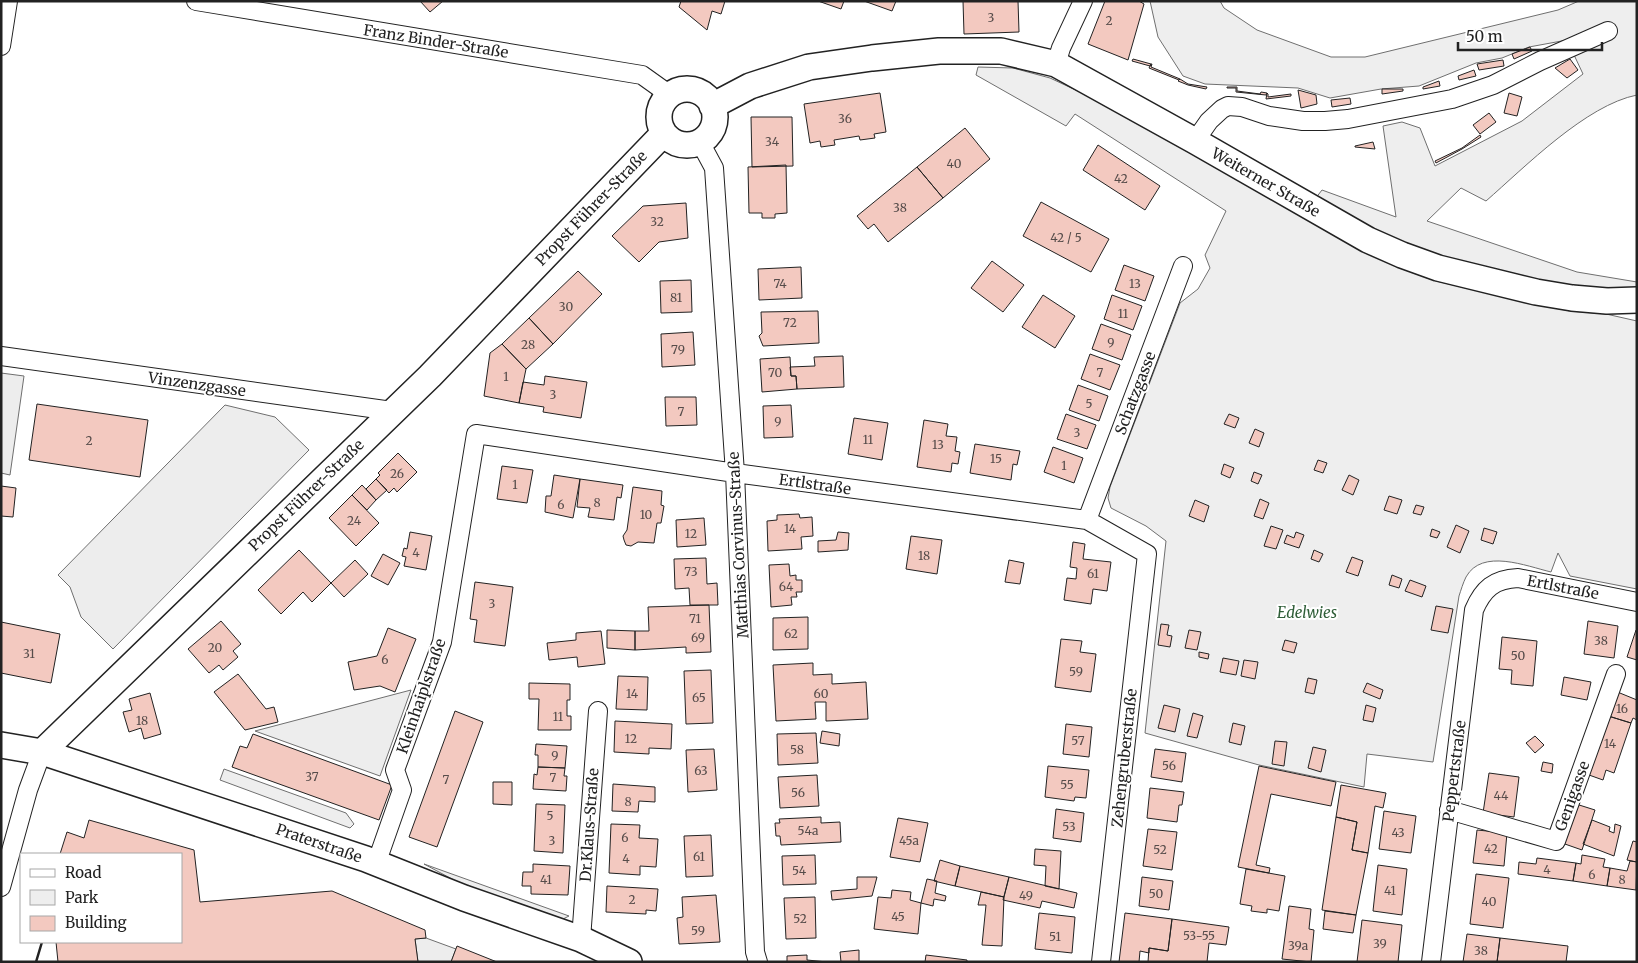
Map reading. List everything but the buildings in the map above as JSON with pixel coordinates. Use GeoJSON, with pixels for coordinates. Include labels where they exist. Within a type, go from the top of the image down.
{"type":"FeatureCollection","features":[{"type":"Feature","properties":{"kind":"street"},"geometry":{"type":"LineString","coordinates":[[1,46],[8,1]]}},
{"type":"Feature","properties":{"kind":"street","name":"Franz Binder-Straße"},"geometry":{"type":"LineString","coordinates":[[196,1],[642,76],[670,95]]}},
{"type":"Feature","properties":{"kind":"street"},"geometry":{"type":"LineString","coordinates":[[1056,64],[1061,48],[1083,1]]}},
{"type":"Feature","properties":{"kind":"street"},"geometry":{"type":"LineString","coordinates":[[1195,141],[1209,121],[1222,108],[1228,106],[1242,106],[1269,116],[1303,121],[1325,121],[1348,119],[1452,99],[1493,85],[1608,31]]}},
{"type":"Feature","properties":{"kind":"street","name":"Weiterner Straße"},"geometry":{"type":"LineString","coordinates":[[712,106],[750,86],[810,67],[939,51],[1001,51],[1056,64],[1368,240],[1438,268],[1536,292],[1572,298],[1607,301],[1637,300]]}},
{"type":"Feature","properties":{"kind":"street"},"geometry":{"type":"LineString","coordinates":[[694,90],[708,99],[712,106],[715,116],[713,126],[708,135],[693,145],[676,143],[669,139],[659,123],[659,113],[663,103],[670,95],[677,91],[694,90]]}},
{"type":"Feature","properties":{"kind":"street","name":"Propst Führer-Straße"},"geometry":{"type":"LineString","coordinates":[[1,887],[28,790],[42,752],[430,376],[664,133]]}},
{"type":"Feature","properties":{"kind":"street","name":"Matthias Corvinus-Straße"},"geometry":{"type":"LineString","coordinates":[[700,142],[714,168],[735,473],[755,959]]}},
{"type":"Feature","properties":{"kind":"street","name":"Schatzgasse"},"geometry":{"type":"LineString","coordinates":[[1087,520],[1183,266]]}},
{"type":"Feature","properties":{"kind":"street","name":"Vinzenzgasse"},"geometry":{"type":"LineString","coordinates":[[1,356],[392,411]]}},
{"type":"Feature","properties":{"kind":"street","name":"Ertlstraße"},"geometry":{"type":"LineString","coordinates":[[476,434],[735,473],[1087,520],[1146,554]]}},
{"type":"Feature","properties":{"kind":"street","name":"Kleinhaiplstraße"},"geometry":{"type":"LineString","coordinates":[[376,864],[402,790],[395,770],[442,642],[476,434]]}},
{"type":"Feature","properties":{"kind":"street","name":"Zehengruberstraße"},"geometry":{"type":"LineString","coordinates":[[1101,962],[1146,554]]}},
{"type":"Feature","properties":{"kind":"street","name":"Ertlstraße"},"geometry":{"type":"LineString","coordinates":[[1490,586],[1505,578],[1518,578],[1637,602]]}},
{"type":"Feature","properties":{"kind":"street","name":"Peppertstraße"},"geometry":{"type":"LineString","coordinates":[[1431,962],[1474,610],[1480,595],[1490,586]]}},
{"type":"Feature","properties":{"kind":"street","name":"Genigasse"},"geometry":{"type":"LineString","coordinates":[[1449,810],[1556,841],[1616,674]]}},
{"type":"Feature","properties":{"kind":"street","name":"Dr.Klaus-Straße"},"geometry":{"type":"LineString","coordinates":[[580,939],[598,711]]}},
{"type":"Feature","properties":{"kind":"street","name":"Praterstraße"},"geometry":{"type":"LineString","coordinates":[[1,746],[42,752],[252,821],[376,864],[464,898],[580,939],[629,962]]}},
{"type":"Feature","properties":{"kind":"green space"},"geometry":{"type":"Polygon","coordinates":[[[1150,1],[1220,1],[1224,8],[1257,30],[1331,57],[1365,57],[1558,10],[1579,1],[1637,1],[1637,95],[1617,101],[1577,124],[1537,155],[1486,201],[1461,188],[1427,221],[1577,272],[1637,282],[1637,288],[1606,290],[1538,283],[1406,247],[1315,199],[1322,190],[1396,217],[1383,126],[1402,122],[1420,128],[1435,166],[1522,121],[1583,74],[1567,40],[1529,47],[1502,58],[1476,63],[1419,86],[1381,89],[1330,98],[1298,88],[1205,84],[1183,76],[1158,37],[1150,1]]]}},
{"type":"Feature","properties":{"kind":"green space","name":"Edelwies"},"geometry":{"type":"Polygon","coordinates":[[[978,67],[1013,68],[1050,78],[1095,99],[1362,251],[1397,267],[1436,281],[1534,304],[1570,311],[1606,314],[1637,321],[1637,589],[1570,576],[1558,553],[1551,572],[1505,561],[1483,563],[1473,568],[1466,577],[1459,596],[1433,762],[1367,754],[1364,787],[1259,765],[1145,733],[1166,541],[1146,526],[1111,508],[1108,498],[1110,487],[1180,303],[1198,289],[1210,268],[1205,255],[1226,211],[1075,114],[1066,126],[976,75],[978,67]]]}},
{"type":"Feature","properties":{"kind":"green space"},"geometry":{"type":"Polygon","coordinates":[[[224,769],[346,813],[354,824],[350,828],[220,780],[224,769]]]}},
{"type":"Feature","properties":{"kind":"green space"},"geometry":{"type":"Polygon","coordinates":[[[424,864],[569,916],[559,921],[465,886],[424,864]]]}},
{"type":"Feature","properties":{"kind":"shaded area"},"geometry":{"type":"Polygon","coordinates":[[[1,373],[24,376],[10,475],[1,473],[1,373]]]}},
{"type":"Feature","properties":{"kind":"shaded area"},"geometry":{"type":"Polygon","coordinates":[[[225,405],[275,417],[309,450],[113,649],[81,617],[70,587],[58,575],[225,405]]]}},
{"type":"Feature","properties":{"kind":"shaded area"},"geometry":{"type":"Polygon","coordinates":[[[411,690],[380,776],[255,731],[411,690]]]}},
{"type":"Feature","properties":{"kind":"shaded area"},"geometry":{"type":"Polygon","coordinates":[[[426,938],[456,949],[451,962],[418,962],[415,939],[426,938]]]}},
{"type":"Feature","properties":{"kind":"wall"},"geometry":{"type":"LineString","coordinates":[[36,962],[42,943]]}}]}
